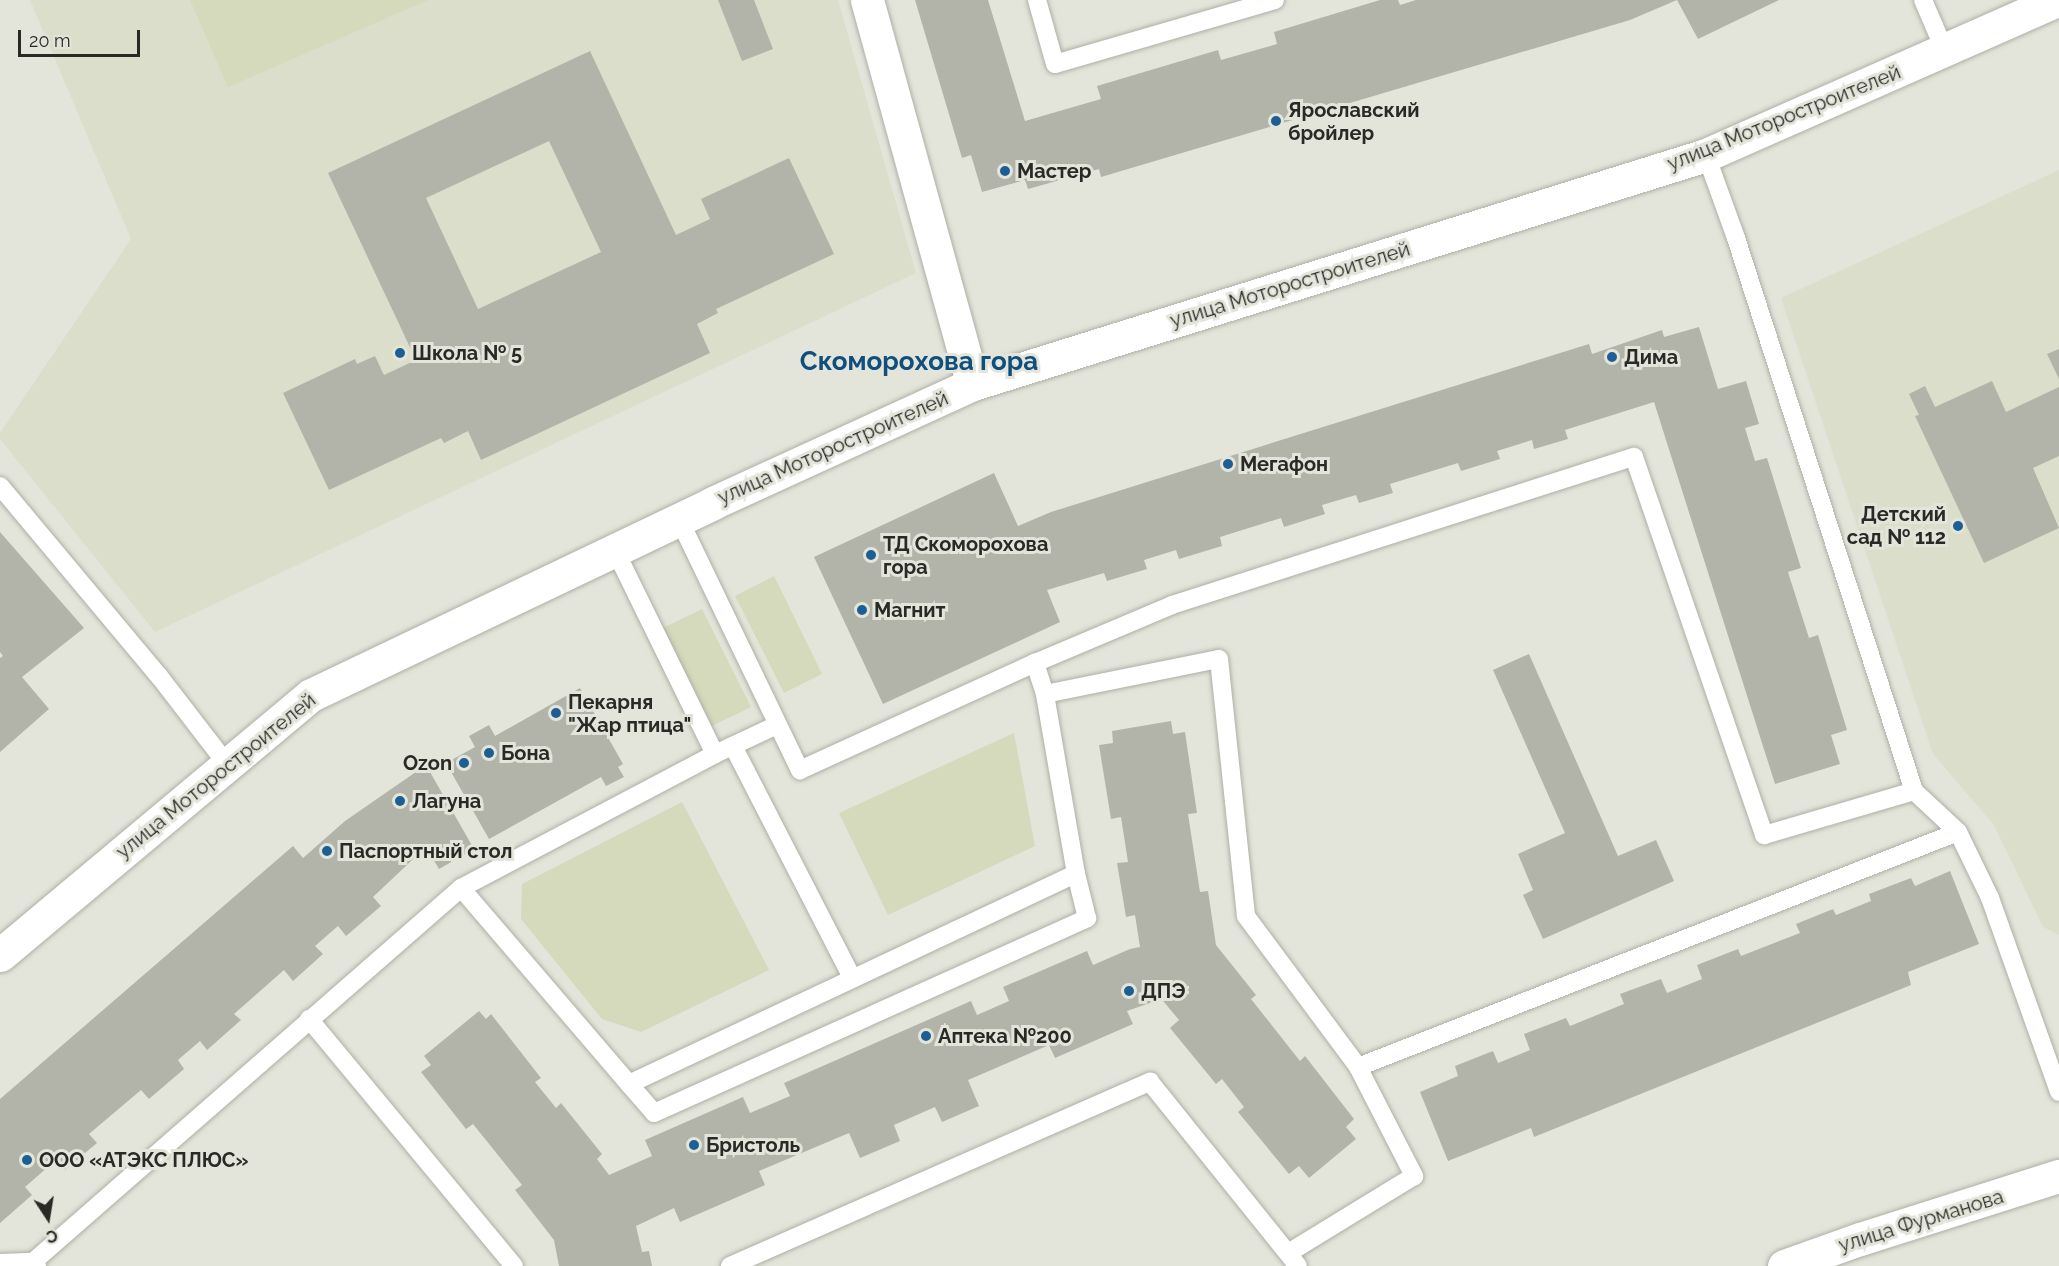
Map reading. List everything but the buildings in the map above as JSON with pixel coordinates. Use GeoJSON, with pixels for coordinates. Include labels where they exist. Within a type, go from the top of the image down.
{"type":"FeatureCollection","features":[{"type":"Feature","properties":{"kind":"street"},"geometry":{"type":"LineString","coordinates":[[867,0],[973,384]]}},
{"type":"Feature","properties":{"kind":"street","name":"улица Моторостроителей"},"geometry":{"type":"LineString","coordinates":[[0,955],[226,764],[312,695],[614,548],[973,384],[1706,155],[2058,0]]}},
{"type":"Feature","properties":{"kind":"street","name":"улица Фурманова"},"geometry":{"type":"LineString","coordinates":[[1784,1266],[1860,1239],[2059,1176]]}},
{"type":"Feature","properties":{"kind":"lane"},"geometry":{"type":"LineString","coordinates":[[1037,0],[1055,64],[1275,0]]}},
{"type":"Feature","properties":{"kind":"lane"},"geometry":{"type":"LineString","coordinates":[[1923,0],[1945,51]]}},
{"type":"Feature","properties":{"kind":"lane"},"geometry":{"type":"LineString","coordinates":[[1706,155],[1736,238],[1914,791],[1958,832],[1990,898],[2059,1092]]}},
{"type":"Feature","properties":{"kind":"lane"},"geometry":{"type":"LineString","coordinates":[[679,519],[800,770],[1035,663],[1172,605],[1634,456],[1764,835],[1914,791]]}},
{"type":"Feature","properties":{"kind":"lane"},"geometry":{"type":"LineString","coordinates":[[0,486],[159,676],[226,764]]}},
{"type":"Feature","properties":{"kind":"lane"},"geometry":{"type":"LineString","coordinates":[[614,548],[715,754]]}},
{"type":"Feature","properties":{"kind":"lane"},"geometry":{"type":"LineString","coordinates":[[730,1266],[1150,1082],[1294,1259],[1414,1176],[1358,1067],[1246,916],[1219,658],[1045,693]]}},
{"type":"Feature","properties":{"kind":"lane"},"geometry":{"type":"LineString","coordinates":[[461,888],[654,1113],[1087,918],[1076,874],[1045,693],[1035,663]]}},
{"type":"Feature","properties":{"kind":"lane"},"geometry":{"type":"LineString","coordinates":[[0,1263],[35,1264],[309,1019],[461,888],[715,754],[777,725]]}},
{"type":"Feature","properties":{"kind":"lane"},"geometry":{"type":"LineString","coordinates":[[733,746],[852,978]]}},
{"type":"Feature","properties":{"kind":"lane"},"geometry":{"type":"LineString","coordinates":[[1358,1067],[1958,832]]}},
{"type":"Feature","properties":{"kind":"lane"},"geometry":{"type":"LineString","coordinates":[[629,1084],[1076,874]]}},
{"type":"Feature","properties":{"kind":"lane"},"geometry":{"type":"LineString","coordinates":[[309,1019],[514,1266]]}},
{"type":"Feature","properties":{"kind":"shaded area","name":"Школа № 5"},"geometry":{"type":"Polygon","coordinates":[[[30,0],[838,0],[916,273],[155,632],[0,439],[0,433],[131,239],[30,0]]]}},
{"type":"Feature","properties":{"kind":"shaded area"},"geometry":{"type":"Polygon","coordinates":[[[190,0],[428,0],[228,87],[190,0]]]}},
{"type":"Feature","properties":{"kind":"shaded area","name":"Детский сад № 112"},"geometry":{"type":"Polygon","coordinates":[[[2059,170],[2059,935],[2043,927],[1994,825],[1933,754],[1781,298],[2059,170]]]}},
{"type":"Feature","properties":{"kind":"shaded area"},"geometry":{"type":"Polygon","coordinates":[[[774,576],[822,674],[784,693],[735,596],[774,576]]]}},
{"type":"Feature","properties":{"kind":"shaded area"},"geometry":{"type":"Polygon","coordinates":[[[702,609],[751,707],[712,726],[663,628],[702,609]]]}},
{"type":"Feature","properties":{"kind":"shaded area"},"geometry":{"type":"Polygon","coordinates":[[[1014,733],[1035,846],[888,915],[839,813],[1014,733]]]}},
{"type":"Feature","properties":{"kind":"shaded area"},"geometry":{"type":"Polygon","coordinates":[[[682,802],[769,970],[641,1032],[602,1019],[521,919],[522,884],[682,802]]]}},
{"type":"Feature","properties":{"kind":"place","name":"Ярославский бройлер"},"geometry":{"type":"Point","coordinates":[1276,121]}},
{"type":"Feature","properties":{"kind":"place","name":"Мастер"},"geometry":{"type":"Point","coordinates":[1005,171]}},
{"type":"Feature","properties":{"kind":"place","name":"Школа № 5"},"geometry":{"type":"Point","coordinates":[400,353]}},
{"type":"Feature","properties":{"kind":"place","name":"Дима"},"geometry":{"type":"Point","coordinates":[1612,357]}},
{"type":"Feature","properties":{"kind":"place","name":"Мегафон"},"geometry":{"type":"Point","coordinates":[1228,464]}},
{"type":"Feature","properties":{"kind":"place","name":"Детский сад № 112"},"geometry":{"type":"Point","coordinates":[1958,526]}},
{"type":"Feature","properties":{"kind":"place","name":"ТД Скоморохова гора"},"geometry":{"type":"Point","coordinates":[871,555]}},
{"type":"Feature","properties":{"kind":"place","name":"Магнит"},"geometry":{"type":"Point","coordinates":[862,610]}},
{"type":"Feature","properties":{"kind":"place","name":"Пекарня \"Жар птица\""},"geometry":{"type":"Point","coordinates":[556,713]}},
{"type":"Feature","properties":{"kind":"place","name":"Бона"},"geometry":{"type":"Point","coordinates":[489,753]}},
{"type":"Feature","properties":{"kind":"place","name":"Ozon"},"geometry":{"type":"Point","coordinates":[464,763]}},
{"type":"Feature","properties":{"kind":"place","name":"Лагуна"},"geometry":{"type":"Point","coordinates":[400,801]}},
{"type":"Feature","properties":{"kind":"place","name":"Паспортный стол"},"geometry":{"type":"Point","coordinates":[327,851]}},
{"type":"Feature","properties":{"kind":"place","name":"ДПЭ"},"geometry":{"type":"Point","coordinates":[1129,991]}},
{"type":"Feature","properties":{"kind":"place","name":"Аптека №200"},"geometry":{"type":"Point","coordinates":[926,1036]}},
{"type":"Feature","properties":{"kind":"place","name":"Бристоль"},"geometry":{"type":"Point","coordinates":[694,1145]}},
{"type":"Feature","properties":{"kind":"place","name":"ООО «АТЭКС ПЛЮС»"},"geometry":{"type":"Point","coordinates":[27,1160]}},
{"type":"Feature","properties":{"kind":"district","name":"Скоморохова гора"},"geometry":{"type":"Point","coordinates":[919,362]}}]}
